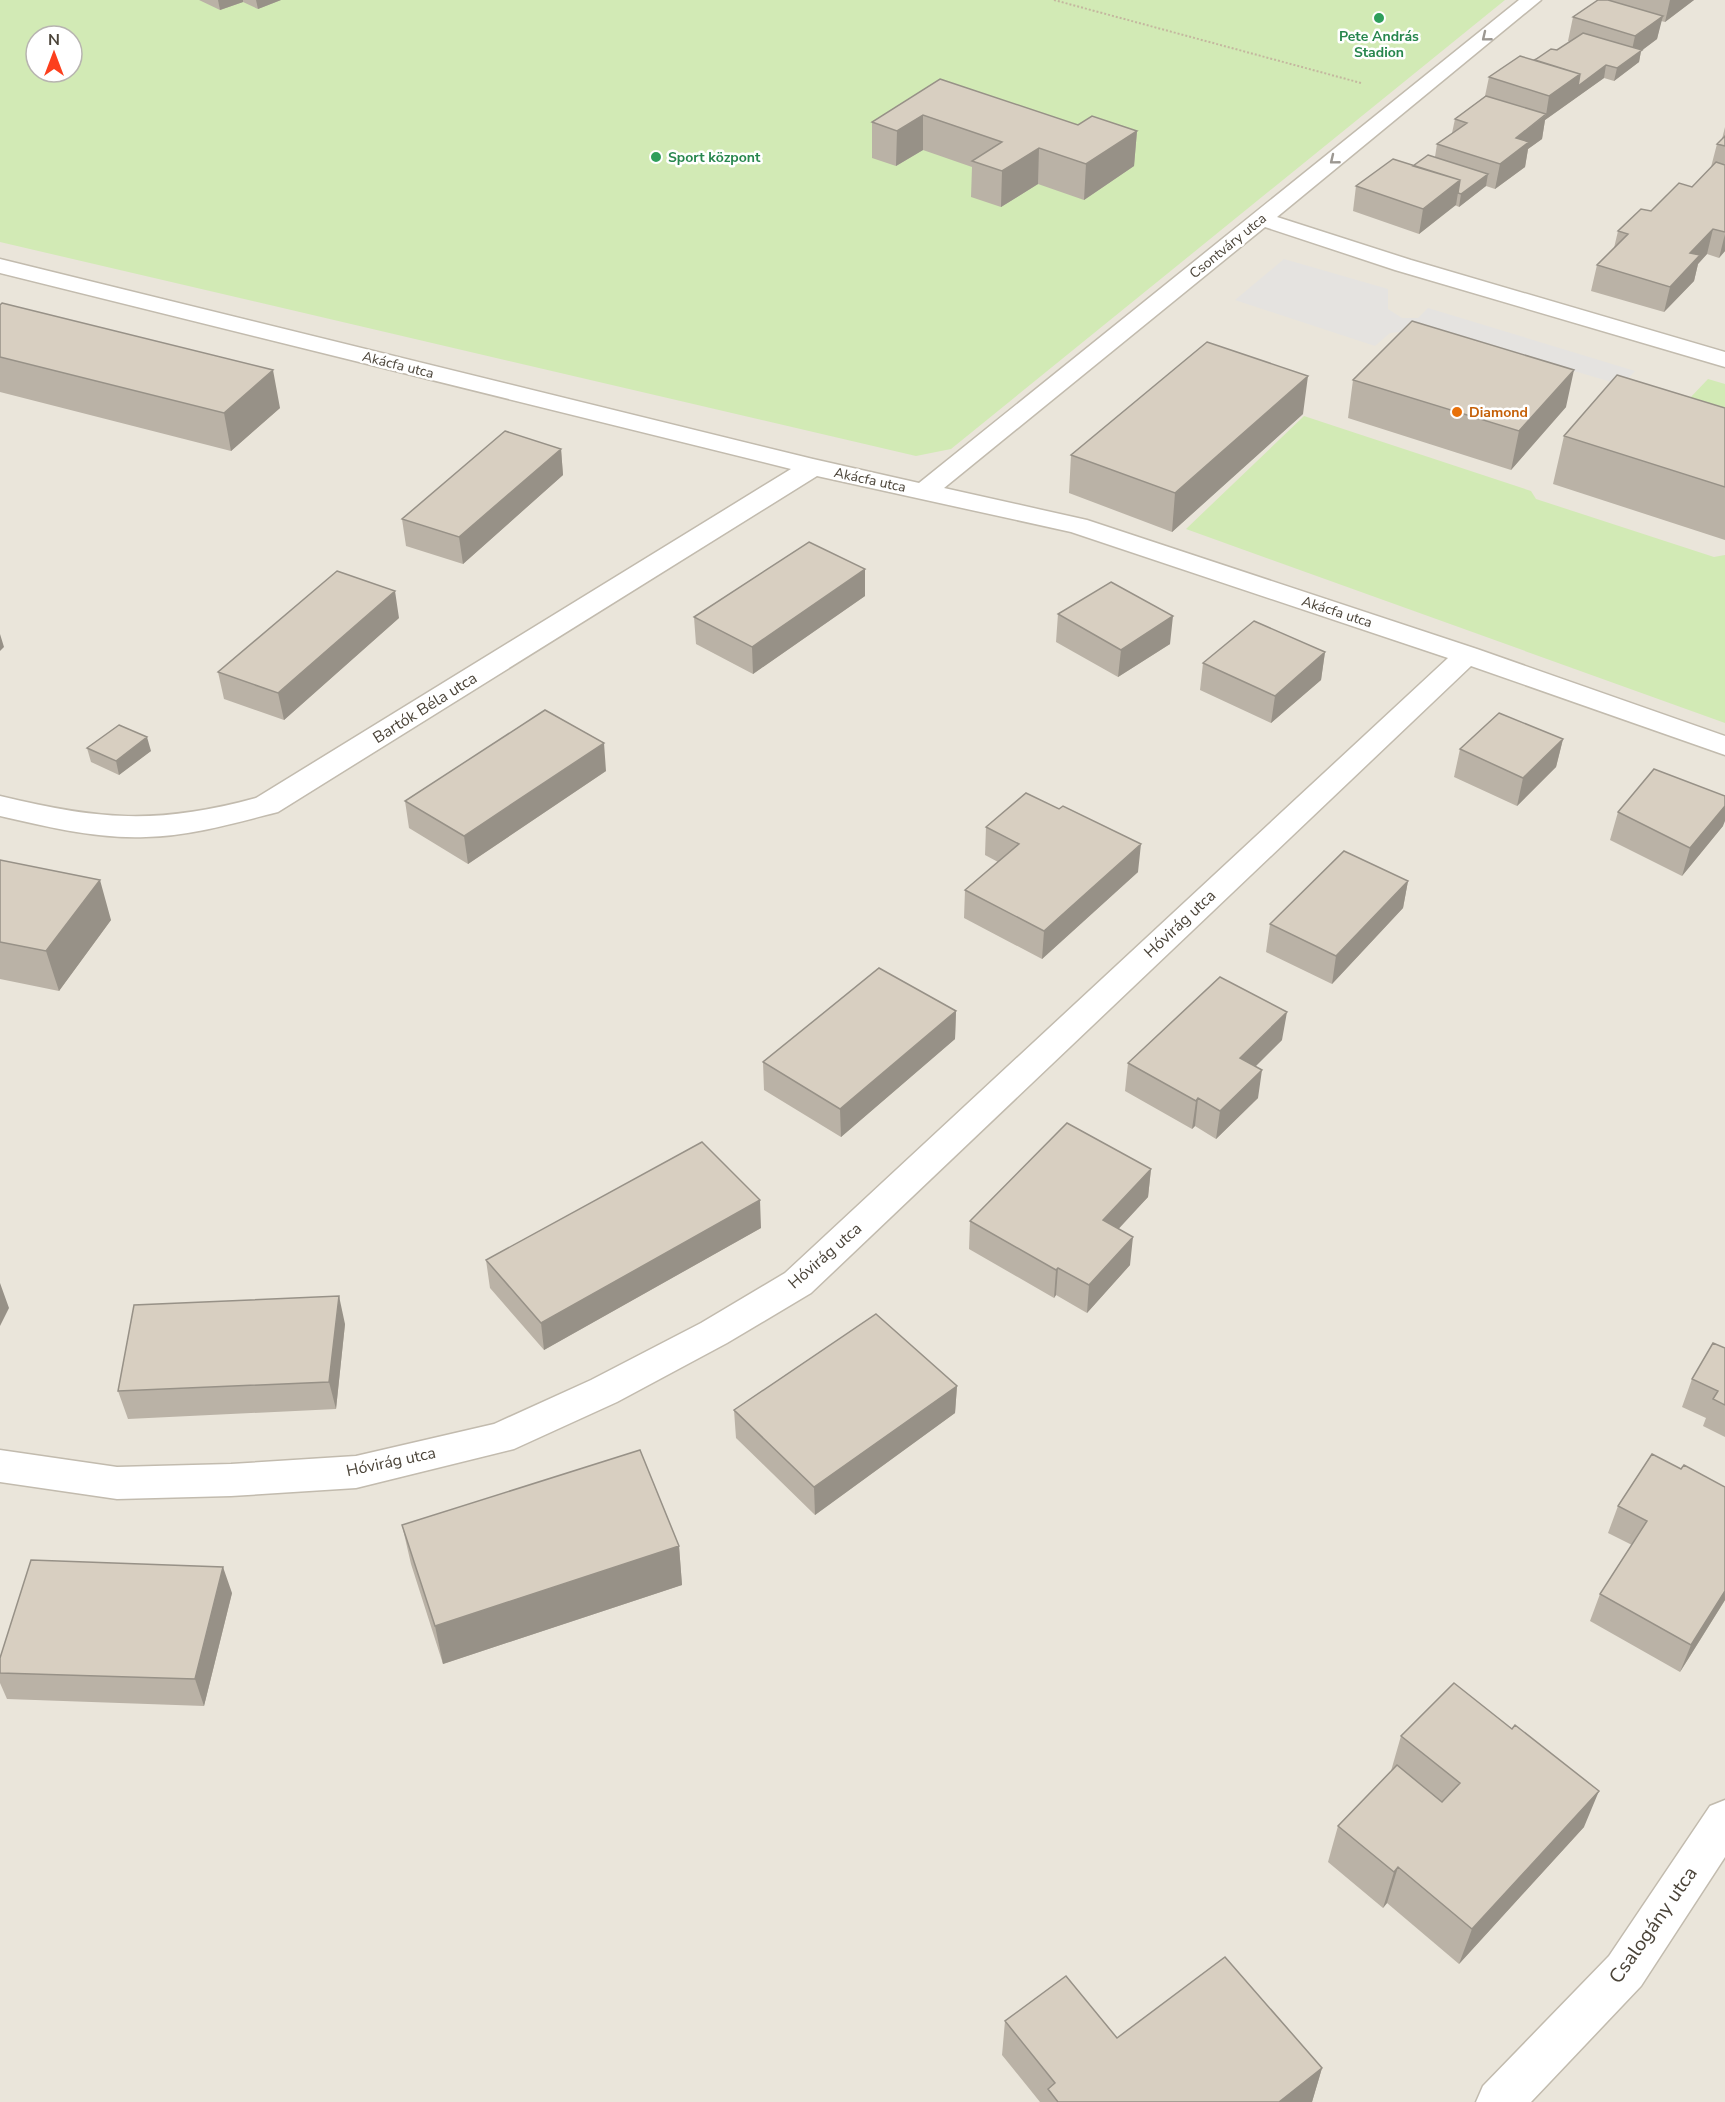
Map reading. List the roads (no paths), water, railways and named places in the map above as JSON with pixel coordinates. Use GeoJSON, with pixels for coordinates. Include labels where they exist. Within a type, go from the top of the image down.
{"type":"FeatureCollection","features":[{"type":"Feature","properties":{"kind":"street","name":"Csontváry utca"},"geometry":{"type":"LineString","coordinates":[[924,492],[1531,0]]}},
{"type":"Feature","properties":{"kind":"street"},"geometry":{"type":"LineString","coordinates":[[1262,219],[1402,265],[1725,360]]}},
{"type":"Feature","properties":{"kind":"street","name":"Akácfa utca"},"geometry":{"type":"LineString","coordinates":[[0,266],[813,467],[1078,526],[1467,655],[1725,746]]}},
{"type":"Feature","properties":{"kind":"street","name":"Bartók Béla utca"},"geometry":{"type":"LineString","coordinates":[[0,806],[38,815],[122,826],[166,826],[220,818],[267,805],[813,467]]}},
{"type":"Feature","properties":{"kind":"street","name":"Hóvirág utca"},"geometry":{"type":"LineString","coordinates":[[0,1466],[117,1483],[231,1480],[356,1472],[501,1438],[604,1391],[714,1333],[798,1282],[1467,655]]}},
{"type":"Feature","properties":{"kind":"street","name":"Csalogány utca"},"geometry":{"type":"LineString","coordinates":[[1499,2102],[1624,1971],[1725,1820]]}},
{"type":"Feature","properties":{"kind":"place","name":"Pete András Stadion"},"geometry":{"type":"Point","coordinates":[1379,18]}},
{"type":"Feature","properties":{"kind":"place","name":"Sport központ"},"geometry":{"type":"Point","coordinates":[656,157]}},
{"type":"Feature","properties":{"kind":"place","name":"Diamond"},"geometry":{"type":"Point","coordinates":[1457,412]}}]}
